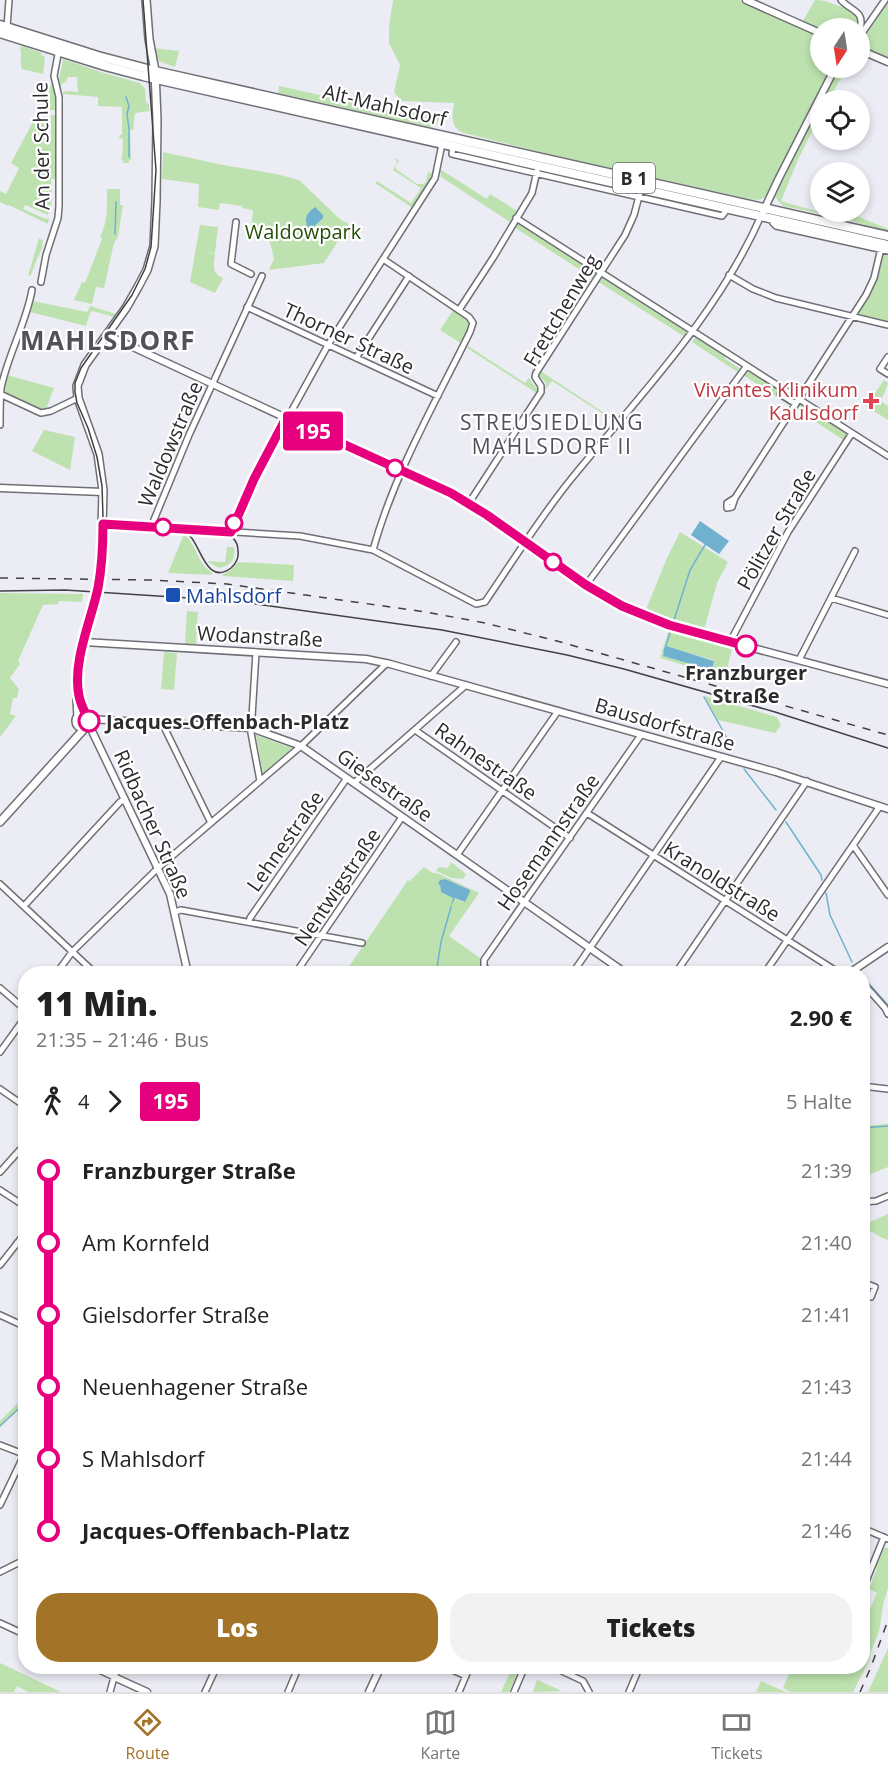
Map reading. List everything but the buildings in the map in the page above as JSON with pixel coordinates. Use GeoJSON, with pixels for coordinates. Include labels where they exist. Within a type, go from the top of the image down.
{"type":"FeatureCollection","features":[{"type":"Feature","properties":{"kind":"main road"},"geometry":{"type":"LineString","coordinates":[[0,822],[71,743],[83,721],[78,689],[79,666],[98,585],[106,524],[96,448],[78,398],[77,387],[82,370],[138,287],[147,270],[154,246],[158,156],[155,75],[148,39],[146,0]]}},
{"type":"Feature","properties":{"kind":"main road","name":"Alt-Mahlsdorf"},"geometry":{"type":"LineString","coordinates":[[2,28],[60,48],[155,75],[453,146],[537,169],[640,193],[763,212]]}},
{"type":"Feature","properties":{"kind":"main road","name":"Alt-Mahlsdorf"},"geometry":{"type":"LineString","coordinates":[[155,75],[763,212]]}},
{"type":"Feature","properties":{"kind":"main road","name":"B 1"},"geometry":{"type":"LineString","coordinates":[[763,212],[774,219],[885,245]]}},
{"type":"Feature","properties":{"kind":"main road","name":"B 1"},"geometry":{"type":"LineString","coordinates":[[763,212],[885,245]]}},
{"type":"Feature","properties":{"kind":"street"},"geometry":{"type":"LineString","coordinates":[[2,28],[9,0]]}},
{"type":"Feature","properties":{"kind":"street"},"geometry":{"type":"LineString","coordinates":[[746,0],[810,29]]}},
{"type":"Feature","properties":{"kind":"street"},"geometry":{"type":"LineString","coordinates":[[842,0],[861,18]]}},
{"type":"Feature","properties":{"kind":"street"},"geometry":{"type":"LineString","coordinates":[[870,22],[885,0]]}},
{"type":"Feature","properties":{"kind":"street","name":"An der Schule"},"geometry":{"type":"LineString","coordinates":[[41,282],[46,255],[58,218],[59,97],[54,76],[60,48]]}},
{"type":"Feature","properties":{"kind":"street"},"geometry":{"type":"LineString","coordinates":[[870,54],[888,62]]}},
{"type":"Feature","properties":{"kind":"street"},"geometry":{"type":"LineString","coordinates":[[106,524],[300,536],[373,550],[476,604],[485,602],[571,479],[693,332],[743,254],[831,78]]}},
{"type":"Feature","properties":{"kind":"street"},"geometry":{"type":"LineString","coordinates":[[231,532],[254,479],[328,345],[435,178],[442,144]]}},
{"type":"Feature","properties":{"kind":"street"},"geometry":{"type":"LineString","coordinates":[[459,310],[532,193],[537,169]]}},
{"type":"Feature","properties":{"kind":"street","name":"Frettchenweg"},"geometry":{"type":"LineString","coordinates":[[469,503],[541,392],[541,386],[535,377],[536,373],[624,235],[634,215],[640,193]]}},
{"type":"Feature","properties":{"kind":"street"},"geometry":{"type":"LineString","coordinates":[[516,218],[782,388],[798,402],[888,456]]}},
{"type":"Feature","properties":{"kind":"street"},"geometry":{"type":"LineString","coordinates":[[236,222],[231,264],[251,274]]}},
{"type":"Feature","properties":{"kind":"street"},"geometry":{"type":"LineString","coordinates":[[735,498],[853,317],[874,278],[885,245]]}},
{"type":"Feature","properties":{"kind":"street"},"geometry":{"type":"LineString","coordinates":[[373,550],[386,509],[402,471],[473,326],[472,319],[383,259]]}},
{"type":"Feature","properties":{"kind":"street"},"geometry":{"type":"LineString","coordinates":[[729,275],[753,289],[776,298],[888,325]]}},
{"type":"Feature","properties":{"kind":"street","name":"Waldowstraße"},"geometry":{"type":"LineString","coordinates":[[151,526],[212,384],[262,276]]}},
{"type":"Feature","properties":{"kind":"street"},"geometry":{"type":"LineString","coordinates":[[356,358],[409,276]]}},
{"type":"Feature","properties":{"kind":"street"},"geometry":{"type":"LineString","coordinates":[[0,425],[0,394],[9,358],[30,304],[32,290]]}},
{"type":"Feature","properties":{"kind":"street","name":"Thorner Straße"},"geometry":{"type":"LineString","coordinates":[[247,307],[438,396]]}},
{"type":"Feature","properties":{"kind":"street"},"geometry":{"type":"LineString","coordinates":[[107,335],[435,485],[469,503],[586,585],[622,606],[679,628],[888,684]]}},
{"type":"Feature","properties":{"kind":"street"},"geometry":{"type":"LineString","coordinates":[[888,357],[880,369],[888,374]]}},
{"type":"Feature","properties":{"kind":"street"},"geometry":{"type":"LineString","coordinates":[[586,585],[746,367]]}},
{"type":"Feature","properties":{"kind":"street"},"geometry":{"type":"LineString","coordinates":[[0,394],[41,413],[51,411],[78,398]]}},
{"type":"Feature","properties":{"kind":"street","name":"Pölitzer Straße"},"geometry":{"type":"LineString","coordinates":[[730,642],[788,532],[852,433]]}},
{"type":"Feature","properties":{"kind":"street"},"geometry":{"type":"LineString","coordinates":[[0,488],[103,492]]}},
{"type":"Feature","properties":{"kind":"street"},"geometry":{"type":"LineString","coordinates":[[799,660],[855,552]]}},
{"type":"Feature","properties":{"kind":"street"},"geometry":{"type":"LineString","coordinates":[[831,598],[888,615]]}},
{"type":"Feature","properties":{"kind":"street","name":"Wodanstraße"},"geometry":{"type":"LineString","coordinates":[[84,642],[366,658],[431,676]]}},
{"type":"Feature","properties":{"kind":"street"},"geometry":{"type":"LineString","coordinates":[[431,676],[456,642]]}},
{"type":"Feature","properties":{"kind":"street"},"geometry":{"type":"LineString","coordinates":[[256,652],[251,728],[260,781]]}},
{"type":"Feature","properties":{"kind":"street"},"geometry":{"type":"LineString","coordinates":[[62,966],[72,952],[158,868],[301,746],[387,663]]}},
{"type":"Feature","properties":{"kind":"street","name":"Bausdorfstraße"},"geometry":{"type":"LineString","coordinates":[[431,676],[807,781],[888,809]]}},
{"type":"Feature","properties":{"kind":"street"},"geometry":{"type":"LineString","coordinates":[[354,783],[466,685]]}},
{"type":"Feature","properties":{"kind":"street"},"geometry":{"type":"LineString","coordinates":[[457,855],[558,711]]}},
{"type":"Feature","properties":{"kind":"street","name":"Giesestraße"},"geometry":{"type":"LineString","coordinates":[[83,721],[251,728],[301,746],[616,966]]}},
{"type":"Feature","properties":{"kind":"street","name":"Ridbacher Straße"},"geometry":{"type":"LineString","coordinates":[[83,721],[91,729],[109,763],[170,894],[186,966]]}},
{"type":"Feature","properties":{"kind":"street"},"geometry":{"type":"LineString","coordinates":[[165,723],[165,729],[211,823]]}},
{"type":"Feature","properties":{"kind":"street","name":"Rahnestraße"},"geometry":{"type":"LineString","coordinates":[[415,730],[570,838]]}},
{"type":"Feature","properties":{"kind":"street","name":"Hosemannstraße"},"geometry":{"type":"LineString","coordinates":[[484,966],[484,960],[641,735]]}},
{"type":"Feature","properties":{"kind":"street"},"geometry":{"type":"LineString","coordinates":[[578,966],[722,757]]}},
{"type":"Feature","properties":{"kind":"street","name":"Lehnestraße"},"geometry":{"type":"LineString","coordinates":[[249,922],[347,778]]}},
{"type":"Feature","properties":{"kind":"street"},"geometry":{"type":"LineString","coordinates":[[680,966],[807,781]]}},
{"type":"Feature","properties":{"kind":"street"},"geometry":{"type":"LineString","coordinates":[[24,906],[125,799]]}},
{"type":"Feature","properties":{"kind":"street"},"geometry":{"type":"LineString","coordinates":[[770,966],[880,806]]}},
{"type":"Feature","properties":{"kind":"street","name":"Kranoldstraße"},"geometry":{"type":"LineString","coordinates":[[587,813],[829,966]]}},
{"type":"Feature","properties":{"kind":"street","name":"Nentwigstraße"},"geometry":{"type":"LineString","coordinates":[[301,966],[402,817]]}},
{"type":"Feature","properties":{"kind":"street"},"geometry":{"type":"LineString","coordinates":[[853,845],[888,895]]}},
{"type":"Feature","properties":{"kind":"street"},"geometry":{"type":"LineString","coordinates":[[0,884],[87,966]]}},
{"type":"Feature","properties":{"kind":"street"},"geometry":{"type":"LineString","coordinates":[[174,912],[181,910],[362,943]]}},
{"type":"Feature","properties":{"kind":"street"},"geometry":{"type":"LineString","coordinates":[[862,966],[888,947]]}},
{"type":"Feature","properties":{"kind":"street"},"geometry":{"type":"LineString","coordinates":[[0,988],[18,1003]]}},
{"type":"Feature","properties":{"kind":"street"},"geometry":{"type":"LineString","coordinates":[[870,991],[888,1014]]}},
{"type":"Feature","properties":{"kind":"street"},"geometry":{"type":"LineString","coordinates":[[0,1052],[18,1027]]}},
{"type":"Feature","properties":{"kind":"street"},"geometry":{"type":"LineString","coordinates":[[870,1087],[888,1089]]}},
{"type":"Feature","properties":{"kind":"street"},"geometry":{"type":"LineString","coordinates":[[0,1089],[18,1101]]}},
{"type":"Feature","properties":{"kind":"street"},"geometry":{"type":"LineString","coordinates":[[0,1172],[18,1152]]}},
{"type":"Feature","properties":{"kind":"street"},"geometry":{"type":"LineString","coordinates":[[0,1190],[18,1202]]}},
{"type":"Feature","properties":{"kind":"street"},"geometry":{"type":"LineString","coordinates":[[870,1201],[888,1196]]}},
{"type":"Feature","properties":{"kind":"street"},"geometry":{"type":"LineString","coordinates":[[0,1264],[17,1243]]}},
{"type":"Feature","properties":{"kind":"street"},"geometry":{"type":"LineString","coordinates":[[870,1285],[875,1287],[870,1297]]}},
{"type":"Feature","properties":{"kind":"street"},"geometry":{"type":"LineString","coordinates":[[0,1315],[18,1323]]}},
{"type":"Feature","properties":{"kind":"street"},"geometry":{"type":"LineString","coordinates":[[0,1445],[18,1452]]}},
{"type":"Feature","properties":{"kind":"street"},"geometry":{"type":"LineString","coordinates":[[0,1505],[18,1469]]}},
{"type":"Feature","properties":{"kind":"street"},"geometry":{"type":"LineString","coordinates":[[870,1531],[886,1538],[870,1573]]}},
{"type":"Feature","properties":{"kind":"street"},"geometry":{"type":"LineString","coordinates":[[0,1572],[18,1563]]}},
{"type":"Feature","properties":{"kind":"street"},"geometry":{"type":"LineString","coordinates":[[0,1623],[18,1631]]}},
{"type":"Feature","properties":{"kind":"street"},"geometry":{"type":"LineString","coordinates":[[108,1674],[147,1692]]}},
{"type":"Feature","properties":{"kind":"street"},"geometry":{"type":"LineString","coordinates":[[110,1692],[115,1674]]}},
{"type":"Feature","properties":{"kind":"street"},"geometry":{"type":"LineString","coordinates":[[205,1692],[213,1674]]}},
{"type":"Feature","properties":{"kind":"street"},"geometry":{"type":"LineString","coordinates":[[288,1692],[296,1674]]}},
{"type":"Feature","properties":{"kind":"street"},"geometry":{"type":"LineString","coordinates":[[369,1692],[377,1674]]}},
{"type":"Feature","properties":{"kind":"street"},"geometry":{"type":"LineString","coordinates":[[459,1692],[466,1676],[462,1674]]}},
{"type":"Feature","properties":{"kind":"street"},"geometry":{"type":"LineString","coordinates":[[514,1692],[522,1674]]}},
{"type":"Feature","properties":{"kind":"street"},"geometry":{"type":"LineString","coordinates":[[569,1674],[584,1681],[589,1692]]}},
{"type":"Feature","properties":{"kind":"street"},"geometry":{"type":"LineString","coordinates":[[629,1692],[637,1674]]}},
{"type":"Feature","properties":{"kind":"green space"},"geometry":{"type":"Polygon","coordinates":[[[393,0],[739,0],[810,32],[810,78],[827,78],[821,90],[810,90],[810,111],[766,197],[758,200],[749,199],[557,156],[459,131],[454,124],[454,103],[401,101],[394,92],[400,65],[389,43],[393,0]]]}},
{"type":"Feature","properties":{"kind":"green space"},"geometry":{"type":"Polygon","coordinates":[[[815,0],[852,10],[858,18],[810,18],[810,24],[803,21],[815,0]]]}},
{"type":"Feature","properties":{"kind":"green space"},"geometry":{"type":"Polygon","coordinates":[[[888,0],[888,58],[870,50],[870,28],[888,0]]]}},
{"type":"Feature","properties":{"kind":"green space"},"geometry":{"type":"Polygon","coordinates":[[[22,46],[42,53],[41,55],[45,57],[43,74],[22,69],[20,48],[22,46]]]}},
{"type":"Feature","properties":{"kind":"green space"},"geometry":{"type":"Polygon","coordinates":[[[153,48],[179,51],[175,67],[159,61],[153,48]]]}},
{"type":"Feature","properties":{"kind":"green space"},"geometry":{"type":"Polygon","coordinates":[[[63,59],[140,83],[145,89],[149,111],[135,113],[133,130],[130,130],[131,160],[129,163],[123,163],[120,159],[122,158],[123,139],[119,138],[122,135],[122,107],[98,106],[98,97],[63,94],[67,91],[78,92],[77,77],[68,77],[66,82],[60,86],[63,59]]]}},
{"type":"Feature","properties":{"kind":"green space"},"geometry":{"type":"Polygon","coordinates":[[[834,78],[841,78],[834,90],[828,90],[834,78]]]}},
{"type":"Feature","properties":{"kind":"green space"},"geometry":{"type":"Polygon","coordinates":[[[50,85],[53,85],[57,94],[57,110],[50,110],[50,85]]]}},
{"type":"Feature","properties":{"kind":"green space"},"geometry":{"type":"Polygon","coordinates":[[[279,86],[402,113],[402,108],[406,108],[407,113],[442,115],[435,126],[428,127],[278,93],[279,86]]]}},
{"type":"Feature","properties":{"kind":"green space"},"geometry":{"type":"Polygon","coordinates":[[[51,115],[57,115],[56,179],[51,179],[52,200],[48,215],[25,205],[23,209],[46,219],[49,218],[48,224],[0,202],[0,191],[6,194],[19,168],[11,163],[36,116],[47,122],[49,145],[51,115]]]}},
{"type":"Feature","properties":{"kind":"green space"},"geometry":{"type":"Polygon","coordinates":[[[810,125],[810,135],[781,201],[810,209],[810,211],[783,206],[775,197],[810,125]]]}},
{"type":"Feature","properties":{"kind":"green space","name":"Waldowpark"},"geometry":{"type":"Polygon","coordinates":[[[163,152],[299,180],[341,220],[349,224],[324,263],[269,270],[274,259],[269,238],[251,231],[253,210],[220,203],[219,210],[198,207],[199,184],[162,179],[163,152]]]}},
{"type":"Feature","properties":{"kind":"green space"},"geometry":{"type":"Polygon","coordinates":[[[395,158],[399,160],[396,169],[417,184],[426,182],[428,172],[434,174],[413,208],[375,183],[377,181],[411,203],[421,188],[393,170],[397,162],[395,158]]]}},
{"type":"Feature","properties":{"kind":"green space"},"geometry":{"type":"Polygon","coordinates":[[[440,169],[487,199],[490,194],[517,211],[510,222],[441,177],[440,169]]]}},
{"type":"Feature","properties":{"kind":"green space"},"geometry":{"type":"Polygon","coordinates":[[[107,189],[120,189],[120,205],[123,205],[118,237],[114,243],[104,288],[96,287],[92,304],[74,300],[82,282],[85,283],[102,239],[100,237],[106,220],[107,189]]]}},
{"type":"Feature","properties":{"kind":"green space"},"geometry":{"type":"Polygon","coordinates":[[[870,221],[888,229],[888,232],[855,222],[870,221]]]}},
{"type":"Feature","properties":{"kind":"green space"},"geometry":{"type":"Polygon","coordinates":[[[518,222],[598,272],[594,279],[514,227],[518,222]]]}},
{"type":"Feature","properties":{"kind":"green space"},"geometry":{"type":"Polygon","coordinates":[[[200,225],[218,227],[215,253],[208,252],[215,254],[215,271],[223,278],[215,293],[190,282],[200,225]]]}},
{"type":"Feature","properties":{"kind":"green space"},"geometry":{"type":"Polygon","coordinates":[[[39,238],[43,240],[43,246],[31,275],[28,276],[39,238]]]}},
{"type":"Feature","properties":{"kind":"green space"},"geometry":{"type":"Polygon","coordinates":[[[888,254],[888,322],[861,316],[859,312],[873,286],[882,256],[888,254]]]}},
{"type":"Feature","properties":{"kind":"green space"},"geometry":{"type":"Polygon","coordinates":[[[602,276],[688,331],[685,337],[597,281],[602,276]]]}},
{"type":"Feature","properties":{"kind":"green space"},"geometry":{"type":"Polygon","coordinates":[[[33,301],[87,312],[90,306],[116,314],[114,317],[93,311],[90,313],[86,326],[30,312],[33,301]]]}},
{"type":"Feature","properties":{"kind":"green space"},"geometry":{"type":"Polygon","coordinates":[[[454,309],[466,317],[470,324],[462,344],[440,330],[454,309]]]}},
{"type":"Feature","properties":{"kind":"green space"},"geometry":{"type":"Polygon","coordinates":[[[696,336],[726,355],[724,358],[742,370],[739,373],[692,342],[696,336]]]}},
{"type":"Feature","properties":{"kind":"green space"},"geometry":{"type":"Polygon","coordinates":[[[468,346],[525,383],[529,378],[538,389],[538,394],[467,348],[468,346]]]}},
{"type":"Feature","properties":{"kind":"green space"},"geometry":{"type":"Polygon","coordinates":[[[539,370],[615,420],[552,381],[545,390],[546,383],[538,375],[539,370]]]}},
{"type":"Feature","properties":{"kind":"green space"},"geometry":{"type":"Polygon","coordinates":[[[747,371],[779,389],[776,394],[793,405],[792,407],[743,375],[747,371]]]}},
{"type":"Feature","properties":{"kind":"green space"},"geometry":{"type":"Polygon","coordinates":[[[7,375],[54,388],[46,409],[35,408],[3,394],[7,375]]]}},
{"type":"Feature","properties":{"kind":"green space"},"geometry":{"type":"Polygon","coordinates":[[[884,380],[888,383],[880,401],[888,406],[888,420],[866,406],[884,380]]]}},
{"type":"Feature","properties":{"kind":"green space"},"geometry":{"type":"Polygon","coordinates":[[[801,403],[848,433],[845,441],[796,409],[801,403]]]}},
{"type":"Feature","properties":{"kind":"green space"},"geometry":{"type":"Polygon","coordinates":[[[44,430],[75,437],[70,470],[32,451],[44,430]]]}},
{"type":"Feature","properties":{"kind":"green space"},"geometry":{"type":"Polygon","coordinates":[[[680,532],[728,562],[717,583],[704,630],[645,612],[680,532]]]}},
{"type":"Feature","properties":{"kind":"green space"},"geometry":{"type":"Polygon","coordinates":[[[184,534],[192,543],[203,565],[212,572],[212,575],[168,573],[184,534]]]}},
{"type":"Feature","properties":{"kind":"green space"},"geometry":{"type":"Polygon","coordinates":[[[227,547],[234,547],[234,555],[230,564],[219,568],[207,561],[225,562],[227,547]]]}},
{"type":"Feature","properties":{"kind":"green space"},"geometry":{"type":"Polygon","coordinates":[[[238,562],[294,565],[293,581],[223,576],[238,562]]]}},
{"type":"Feature","properties":{"kind":"green space"},"geometry":{"type":"Polygon","coordinates":[[[0,593],[83,594],[82,602],[59,601],[58,604],[43,605],[18,661],[20,664],[10,678],[19,689],[17,698],[13,698],[10,714],[16,716],[0,737],[0,593]]]}},
{"type":"Feature","properties":{"kind":"green space"},"geometry":{"type":"Polygon","coordinates":[[[187,611],[198,612],[196,644],[185,644],[187,611]]]}},
{"type":"Feature","properties":{"kind":"green space"},"geometry":{"type":"Polygon","coordinates":[[[659,624],[693,634],[694,638],[700,640],[705,637],[733,645],[725,677],[660,658],[668,632],[657,626],[659,624]],[[666,647],[663,656],[712,669],[714,660],[666,647]]]}},
{"type":"Feature","properties":{"kind":"green space"},"geometry":{"type":"Polygon","coordinates":[[[164,652],[177,653],[174,690],[161,689],[164,652]]]}},
{"type":"Feature","properties":{"kind":"green space"},"geometry":{"type":"Polygon","coordinates":[[[704,696],[777,717],[781,725],[775,733],[718,720],[704,696]]]}},
{"type":"Feature","properties":{"kind":"green space"},"geometry":{"type":"Polygon","coordinates":[[[256,735],[292,748],[263,773],[256,735]]]}},
{"type":"Feature","properties":{"kind":"green space"},"geometry":{"type":"Polygon","coordinates":[[[451,862],[466,874],[463,879],[451,878],[436,871],[439,867],[448,868],[451,862]]]}},
{"type":"Feature","properties":{"kind":"green space"},"geometry":{"type":"Polygon","coordinates":[[[424,867],[479,893],[449,936],[480,958],[480,966],[349,966],[408,880],[410,881],[424,867]],[[444,879],[441,880],[441,892],[463,902],[470,892],[444,879]]]}},
{"type":"Feature","properties":{"kind":"green space"},"geometry":{"type":"Polygon","coordinates":[[[888,1124],[888,1167],[870,1174],[870,1125],[888,1124]]]}},
{"type":"Feature","properties":{"kind":"green space"},"geometry":{"type":"Polygon","coordinates":[[[888,1214],[888,1240],[870,1231],[870,1222],[888,1214]]]}},
{"type":"Feature","properties":{"kind":"green space"},"geometry":{"type":"Polygon","coordinates":[[[18,1403],[18,1409],[0,1427],[0,1421],[18,1403]]]}},
{"type":"Feature","properties":{"kind":"green space"},"geometry":{"type":"Polygon","coordinates":[[[884,1548],[888,1548],[888,1588],[879,1632],[870,1656],[870,1609],[877,1593],[870,1590],[870,1586],[877,1569],[875,1567],[884,1548]]]}},
{"type":"Feature","properties":{"kind":"green space"},"geometry":{"type":"Polygon","coordinates":[[[888,1648],[888,1692],[868,1692],[888,1648]]]}},
{"type":"Feature","properties":{"kind":"green space"},"geometry":{"type":"Polygon","coordinates":[[[0,1663],[18,1672],[18,1674],[23,1674],[61,1692],[28,1692],[17,1686],[14,1692],[0,1692],[0,1663]]]}},
{"type":"Feature","properties":{"kind":"green space"},"geometry":{"type":"Polygon","coordinates":[[[509,1674],[517,1674],[509,1692],[501,1692],[509,1674]]]}},
{"type":"Feature","properties":{"kind":"green space"},"geometry":{"type":"Polygon","coordinates":[[[789,1674],[862,1674],[853,1692],[790,1692],[783,1688],[789,1674]]]}},
{"type":"Feature","properties":{"kind":"green space"},"geometry":{"type":"Polygon","coordinates":[[[537,1680],[562,1691],[565,1691],[533,1692],[537,1680]]]}},
{"type":"Feature","properties":{"kind":"green space"},"geometry":{"type":"Polygon","coordinates":[[[761,1681],[786,1692],[756,1692],[761,1681]]]}},
{"type":"Feature","properties":{"kind":"water"},"geometry":{"type":"Polygon","coordinates":[[[315,207],[323,218],[307,233],[302,233],[302,228],[307,225],[307,215],[315,207]]]}},
{"type":"Feature","properties":{"kind":"water"},"geometry":{"type":"Polygon","coordinates":[[[700,521],[729,541],[719,554],[691,535],[700,521]]]}},
{"type":"Feature","properties":{"kind":"water"},"geometry":{"type":"Polygon","coordinates":[[[666,646],[714,661],[712,670],[663,656],[666,646]]]}},
{"type":"Feature","properties":{"kind":"water"},"geometry":{"type":"Polygon","coordinates":[[[445,879],[470,890],[465,902],[455,898],[450,908],[453,898],[441,892],[438,884],[440,880],[445,879]]]}},
{"type":"Feature","properties":{"kind":"waterway"},"geometry":{"type":"LineString","coordinates":[[126,97],[129,106],[127,114],[129,157]]}},
{"type":"Feature","properties":{"kind":"waterway"},"geometry":{"type":"LineString","coordinates":[[115,234],[116,202]]}},
{"type":"Feature","properties":{"kind":"waterway"},"geometry":{"type":"LineString","coordinates":[[674,620],[690,570],[705,545]]}},
{"type":"Feature","properties":{"kind":"waterway"},"geometry":{"type":"LineString","coordinates":[[664,652],[670,633]]}},
{"type":"Feature","properties":{"kind":"waterway"},"geometry":{"type":"LineString","coordinates":[[703,668],[711,670],[710,675]]}},
{"type":"Feature","properties":{"kind":"waterway"},"geometry":{"type":"LineString","coordinates":[[704,697],[727,738],[731,751]]}},
{"type":"Feature","properties":{"kind":"waterway"},"geometry":{"type":"LineString","coordinates":[[744,769],[776,810]]}},
{"type":"Feature","properties":{"kind":"waterway"},"geometry":{"type":"LineString","coordinates":[[786,822],[822,880]]}},
{"type":"Feature","properties":{"kind":"waterway"},"geometry":{"type":"LineString","coordinates":[[826,893],[830,915],[852,962]]}},
{"type":"Feature","properties":{"kind":"waterway"},"geometry":{"type":"LineString","coordinates":[[437,966],[451,907]]}},
{"type":"Feature","properties":{"kind":"waterway"},"geometry":{"type":"LineString","coordinates":[[870,985],[888,1005]]}},
{"type":"Feature","properties":{"kind":"waterway"},"geometry":{"type":"LineString","coordinates":[[870,1127],[888,1126]]}},
{"type":"Feature","properties":{"kind":"waterway"},"geometry":{"type":"LineString","coordinates":[[0,1426],[18,1409]]}},
{"type":"Feature","properties":{"kind":"tram line"},"geometry":{"type":"LineString","coordinates":[[122,527],[221,531],[235,541],[238,547],[238,558],[231,568],[223,572],[216,572],[210,569],[194,541],[185,532],[119,527],[109,524],[103,517],[102,486],[97,457],[75,392],[75,383],[81,368],[132,295],[145,269],[151,247],[156,170],[143,0]]}},
{"type":"Feature","properties":{"kind":"tram line"},"geometry":{"type":"LineString","coordinates":[[0,591],[65,590],[235,601],[442,630],[624,669],[775,712],[888,748]]}},
{"type":"Feature","properties":{"kind":"railway"},"geometry":{"type":"LineString","coordinates":[[0,578],[150,580],[227,584],[426,612],[485,623],[557,641],[888,735]]}},
{"type":"Feature","properties":{"kind":"railway"},"geometry":{"type":"LineString","coordinates":[[870,1669],[888,1620]]}},
{"type":"Feature","properties":{"kind":"railway"},"geometry":{"type":"LineString","coordinates":[[860,1692],[868,1674]]}},
{"type":"Feature","properties":{"kind":"bus line","name":"195"},"geometry":{"type":"LineString","coordinates":[[89,721],[79,698],[78,680],[90,612],[98,585],[103,524],[231,532],[254,479],[286,418],[451,493],[487,515],[586,585],[622,606],[669,625],[746,646]]}},
{"type":"Feature","properties":{"kind":"place","name":"Vivantes Klinikum Kaulsdorf"},"geometry":{"type":"Point","coordinates":[871,401]}},
{"type":"Feature","properties":{"kind":"place","name":"Mahlsdorf"},"geometry":{"type":"Point","coordinates":[173,595]}},
{"type":"Feature","properties":{"kind":"place","name":"Franzburger Straße"},"geometry":{"type":"Point","coordinates":[746,646]}},
{"type":"Feature","properties":{"kind":"place","name":"Jacques-Offenbach-Platz"},"geometry":{"type":"Point","coordinates":[89,721]}},
{"type":"Feature","properties":{"kind":"district","name":"MAHLSDORF"},"geometry":{"type":"Point","coordinates":[108,340]}},
{"type":"Feature","properties":{"kind":"district","name":"STREUSIEDLUNG MAHLSDORF II"},"geometry":{"type":"Point","coordinates":[552,434]}}]}
